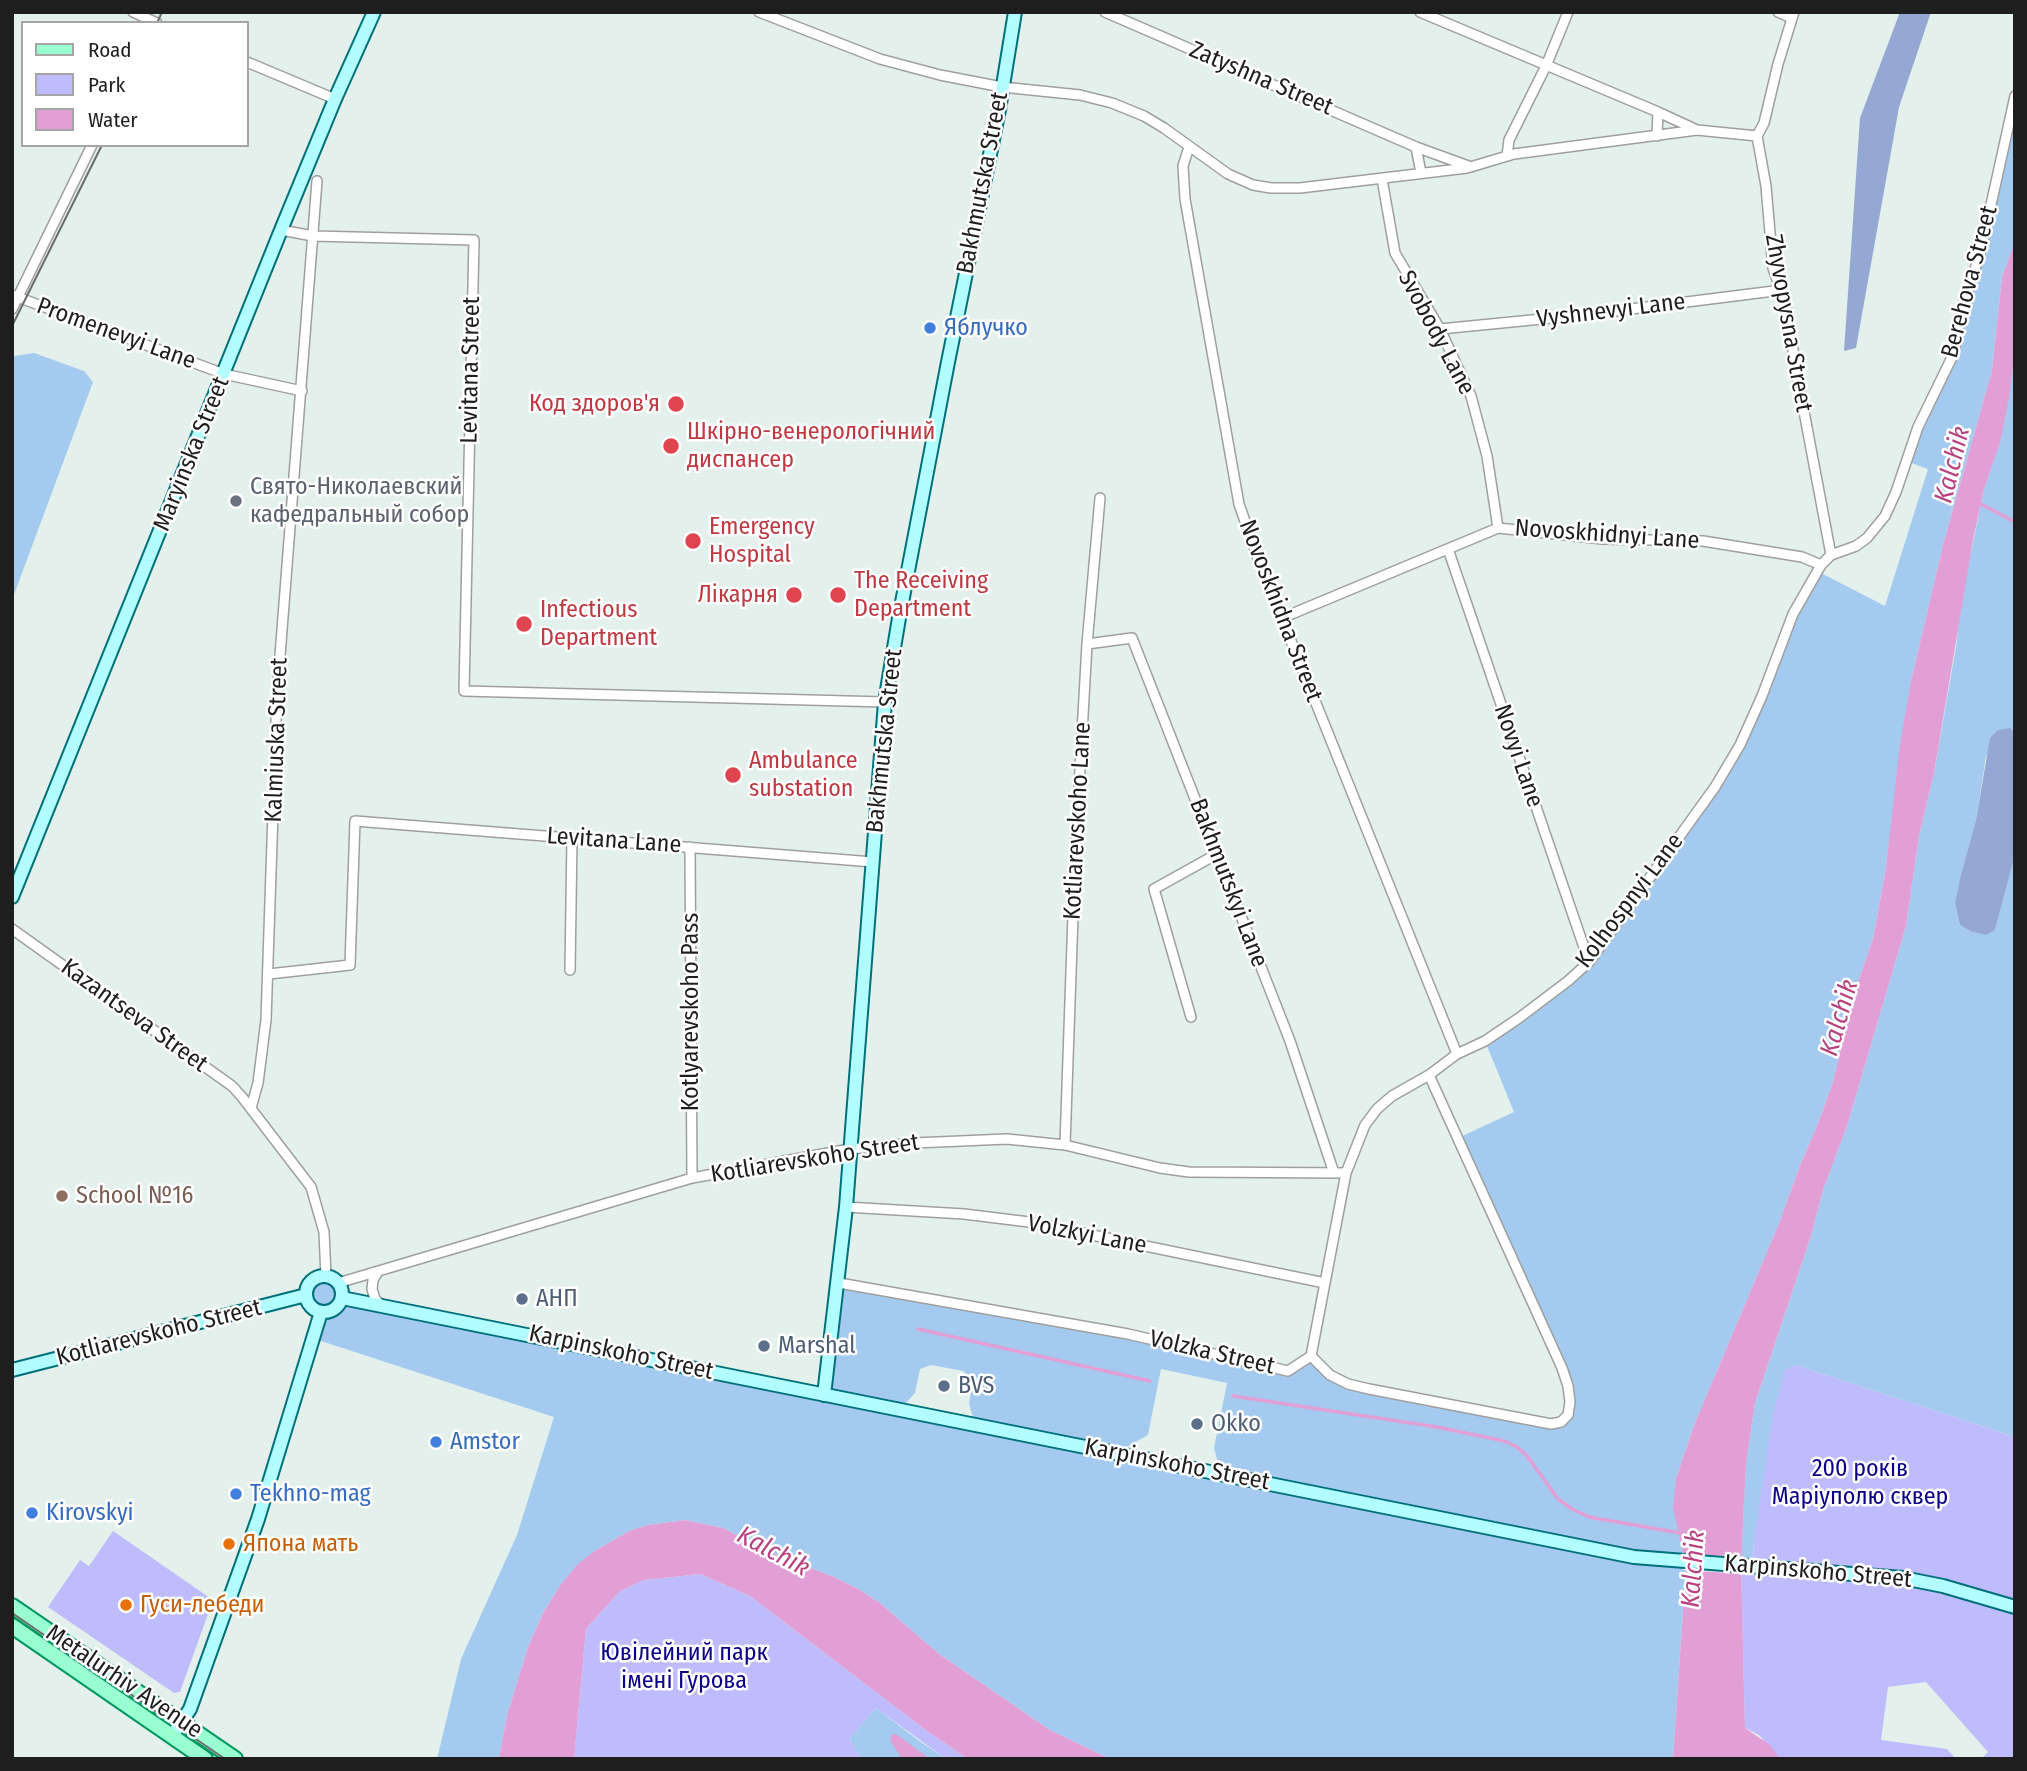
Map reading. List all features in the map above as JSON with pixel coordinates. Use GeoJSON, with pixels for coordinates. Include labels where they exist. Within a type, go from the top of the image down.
{"type":"FeatureCollection","features":[{"type":"Feature","properties":{"kind":"main road","name":"Metalurhiv Avenue"},"geometry":{"type":"LineString","coordinates":[[12,1606],[235,1759]]}},
{"type":"Feature","properties":{"kind":"main road","name":"Metalurhiv Avenue"},"geometry":{"type":"LineString","coordinates":[[12,1626],[205,1759]]}},
{"type":"Feature","properties":{"kind":"street"},"geometry":{"type":"LineString","coordinates":[[134,12],[154,20]]}},
{"type":"Feature","properties":{"kind":"street","name":"Maryinska Street"},"geometry":{"type":"LineString","coordinates":[[12,897],[334,99],[374,12]]}},
{"type":"Feature","properties":{"kind":"street"},"geometry":{"type":"LineString","coordinates":[[760,12],[880,59],[1002,87],[1080,95],[1112,103],[1144,116],[1228,174],[1253,185],[1272,188],[1300,188],[1471,167],[1507,156],[1697,130],[1757,136]]}},
{"type":"Feature","properties":{"kind":"street","name":"Bakhmutska Street"},"geometry":{"type":"LineString","coordinates":[[824,1395],[846,1208],[885,702],[1015,12]]}},
{"type":"Feature","properties":{"kind":"street","name":"Zatyshna Street"},"geometry":{"type":"LineString","coordinates":[[1105,12],[1416,147],[1471,167]]}},
{"type":"Feature","properties":{"kind":"street"},"geometry":{"type":"LineString","coordinates":[[1420,12],[1697,130]]}},
{"type":"Feature","properties":{"kind":"street"},"geometry":{"type":"LineString","coordinates":[[1507,156],[1509,140],[1546,66],[1568,12]]}},
{"type":"Feature","properties":{"kind":"street"},"geometry":{"type":"LineString","coordinates":[[1777,12],[1793,15]]}},
{"type":"Feature","properties":{"kind":"street","name":"Zhyvopysna Street"},"geometry":{"type":"LineString","coordinates":[[1793,15],[1764,123],[1757,136],[1767,198],[1773,268],[1782,290],[1831,555]]}},
{"type":"Feature","properties":{"kind":"street"},"geometry":{"type":"LineString","coordinates":[[248,62],[334,99]]}},
{"type":"Feature","properties":{"kind":"street","name":"Berehova Street"},"geometry":{"type":"LineString","coordinates":[[1831,555],[1856,546],[1867,538],[1885,516],[1918,427],[1954,353],[1961,313],[1978,262],[2015,96]]}},
{"type":"Feature","properties":{"kind":"street"},"geometry":{"type":"LineString","coordinates":[[1657,136],[1658,112]]}},
{"type":"Feature","properties":{"kind":"street"},"geometry":{"type":"LineString","coordinates":[[12,309],[15,297],[91,147]]}},
{"type":"Feature","properties":{"kind":"street","name":"Novoskhidna Street"},"geometry":{"type":"LineString","coordinates":[[1189,147],[1183,166],[1185,199],[1239,504],[1457,1054]]}},
{"type":"Feature","properties":{"kind":"street"},"geometry":{"type":"LineString","coordinates":[[1416,147],[1421,173]]}},
{"type":"Feature","properties":{"kind":"street","name":"Svobody Lane"},"geometry":{"type":"LineString","coordinates":[[1382,179],[1395,253],[1440,330],[1471,396],[1488,456],[1498,528]]}},
{"type":"Feature","properties":{"kind":"street","name":"Kalmiuska Street"},"geometry":{"type":"LineString","coordinates":[[251,1108],[262,1058],[269,974],[277,694],[317,181]]}},
{"type":"Feature","properties":{"kind":"street","name":"Levitana Street"},"geometry":{"type":"LineString","coordinates":[[281,230],[313,236],[474,240],[464,691],[885,702]]}},
{"type":"Feature","properties":{"kind":"street","name":"Vyshnevyi Lane"},"geometry":{"type":"LineString","coordinates":[[1440,330],[1782,290]]}},
{"type":"Feature","properties":{"kind":"street","name":"Promenevyi Lane"},"geometry":{"type":"LineString","coordinates":[[15,297],[224,374],[302,391]]}},
{"type":"Feature","properties":{"kind":"street","name":"Kotliarevskoho Lane"},"geometry":{"type":"LineString","coordinates":[[1065,1145],[1075,858],[1087,644],[1100,498]]}},
{"type":"Feature","properties":{"kind":"street","name":"Novoskhidnyi Lane"},"geometry":{"type":"LineString","coordinates":[[1282,618],[1498,528],[1603,539],[1722,543],[1802,557],[1821,565]]}},
{"type":"Feature","properties":{"kind":"street","name":"Novyi Lane"},"geometry":{"type":"LineString","coordinates":[[1448,549],[1589,962]]}},
{"type":"Feature","properties":{"kind":"street","name":"Kolhospnyi Lane"},"geometry":{"type":"LineString","coordinates":[[1311,1356],[1346,1173],[1365,1125],[1377,1109],[1392,1096],[1519,1018],[1569,981],[1589,962],[1728,766],[1762,696],[1793,614],[1821,565],[1831,555]]}},
{"type":"Feature","properties":{"kind":"street","name":"Bakhmutskyi Lane"},"geometry":{"type":"LineString","coordinates":[[1087,644],[1132,638],[1290,1041],[1334,1173]]}},
{"type":"Feature","properties":{"kind":"street","name":"Levitana Lane"},"geometry":{"type":"LineString","coordinates":[[269,974],[350,965],[355,821],[873,862]]}},
{"type":"Feature","properties":{"kind":"street"},"geometry":{"type":"LineString","coordinates":[[570,970],[572,838]]}},
{"type":"Feature","properties":{"kind":"street","name":"Kotlyarevskoho Pass"},"geometry":{"type":"LineString","coordinates":[[690,847],[692,1178]]}},
{"type":"Feature","properties":{"kind":"street"},"geometry":{"type":"LineString","coordinates":[[1191,1017],[1154,889],[1217,854]]}},
{"type":"Feature","properties":{"kind":"street","name":"Kazantseva Street"},"geometry":{"type":"LineString","coordinates":[[12,929],[232,1086],[251,1108]]}},
{"type":"Feature","properties":{"kind":"street","name":"Volzka Street"},"geometry":{"type":"LineString","coordinates":[[839,1283],[1128,1334],[1288,1371],[1311,1356],[1330,1375],[1369,1390],[1551,1424],[1561,1422],[1568,1415],[1570,1402],[1562,1368],[1429,1075]]}},
{"type":"Feature","properties":{"kind":"street"},"geometry":{"type":"LineString","coordinates":[[251,1108],[311,1187],[324,1232],[332,1280],[342,1298],[334,1309],[321,1312],[311,1306],[306,1295],[310,1283],[317,1278],[332,1280]]}},
{"type":"Feature","properties":{"kind":"street","name":"Kotliarevskoho Street"},"geometry":{"type":"LineString","coordinates":[[332,1280],[378,1271],[692,1178],[850,1149],[989,1139],[1065,1145],[1160,1168],[1189,1172],[1346,1173]]}},
{"type":"Feature","properties":{"kind":"street","name":"Volzkyi Lane"},"geometry":{"type":"LineString","coordinates":[[846,1208],[964,1213],[1029,1222],[1325,1283]]}},
{"type":"Feature","properties":{"kind":"street"},"geometry":{"type":"LineString","coordinates":[[378,1271],[372,1289],[375,1299],[382,1306]]}},
{"type":"Feature","properties":{"kind":"street","name":"Kotliarevskoho Street"},"geometry":{"type":"LineString","coordinates":[[12,1370],[306,1295]]}},
{"type":"Feature","properties":{"kind":"street","name":"Karpinskoho Street"},"geometry":{"type":"LineString","coordinates":[[342,1298],[1634,1557],[1925,1581],[2015,1607]]}},
{"type":"Feature","properties":{"kind":"street"},"geometry":{"type":"LineString","coordinates":[[172,1736],[190,1709],[258,1519],[321,1312]]}},
{"type":"Feature","properties":{"kind":"shaded area"},"geometry":{"type":"Polygon","coordinates":[[[1900,12],[1931,12],[1899,107],[1856,348],[1844,351],[1860,118],[1900,12]]]}},
{"type":"Feature","properties":{"kind":"shaded area"},"geometry":{"type":"Polygon","coordinates":[[[2015,96],[2015,242],[2002,277],[1992,370],[1943,545],[1911,681],[1886,867],[1873,939],[1854,993],[1833,1082],[1817,1126],[1695,1423],[1676,1478],[1685,1558],[1654,1555],[1220,1470],[1214,1448],[1227,1383],[1161,1369],[1148,1435],[1121,1450],[974,1421],[969,1404],[973,1380],[963,1371],[931,1365],[920,1369],[915,1393],[903,1406],[832,1392],[845,1284],[1128,1334],[1288,1371],[1311,1356],[1348,1384],[1551,1424],[1568,1415],[1568,1387],[1458,1138],[1514,1112],[1485,1041],[1589,962],[1740,745],[1784,633],[1817,571],[1885,606],[1928,469],[1906,461],[1954,353],[1975,274],[2015,96]]]}},
{"type":"Feature","properties":{"kind":"shaded area"},"geometry":{"type":"Polygon","coordinates":[[[2015,350],[2015,732],[2010,728],[1986,756],[1976,820],[1955,903],[1960,925],[1970,931],[1995,930],[2015,855],[2015,1437],[1795,1365],[1754,1540],[1753,1562],[1741,1561],[1746,1464],[1755,1403],[1810,1239],[1823,1190],[1847,1126],[1906,926],[1919,836],[1934,773],[1956,647],[1962,596],[1984,489],[2000,442],[2015,350]]]}},
{"type":"Feature","properties":{"kind":"shaded area"},"geometry":{"type":"Polygon","coordinates":[[[34,353],[84,371],[93,382],[12,600],[12,360],[14,356],[34,353]]]}},
{"type":"Feature","properties":{"kind":"shaded area"},"geometry":{"type":"Polygon","coordinates":[[[2010,728],[2015,732],[2015,855],[1995,930],[1986,935],[1960,925],[1955,903],[1976,820],[1990,738],[1998,730],[2010,728]]]}},
{"type":"Feature","properties":{"kind":"shaded area"},"geometry":{"type":"Polygon","coordinates":[[[324,1283],[332,1286],[335,1294],[332,1302],[324,1305],[316,1302],[313,1294],[316,1286],[324,1283]]]}},
{"type":"Feature","properties":{"kind":"shaded area"},"geometry":{"type":"Polygon","coordinates":[[[346,1303],[1686,1566],[1673,1759],[1110,1759],[1050,1730],[939,1654],[880,1603],[860,1590],[767,1551],[723,1528],[685,1520],[648,1525],[629,1531],[593,1552],[561,1584],[543,1613],[528,1647],[507,1715],[499,1759],[437,1759],[461,1659],[517,1535],[554,1417],[318,1340],[324,1319],[338,1315],[346,1303]]]}},
{"type":"Feature","properties":{"kind":"shaded area"},"geometry":{"type":"Polygon","coordinates":[[[876,1708],[946,1759],[862,1759],[849,1739],[876,1708]]]}},
{"type":"Feature","properties":{"kind":"green space","name":"200 років Маріуполю сквер"},"geometry":{"type":"Polygon","coordinates":[[[1795,1365],[2015,1437],[2015,1607],[1943,1586],[1753,1566],[1754,1540],[1773,1414],[1785,1370],[1795,1365]]]}},
{"type":"Feature","properties":{"kind":"green space"},"geometry":{"type":"Polygon","coordinates":[[[113,1531],[213,1600],[180,1692],[174,1693],[48,1607],[80,1560],[89,1566],[113,1531]]]}},
{"type":"Feature","properties":{"kind":"green space"},"geometry":{"type":"Polygon","coordinates":[[[1741,1571],[1903,1584],[1941,1591],[2015,1613],[2015,1759],[1981,1759],[1988,1752],[1926,1682],[1888,1687],[1881,1740],[1947,1749],[1956,1759],[1780,1759],[1759,1735],[1745,1728],[1741,1571]]]}},
{"type":"Feature","properties":{"kind":"green space","name":"Ювілейний парк імені Гурова"},"geometry":{"type":"Polygon","coordinates":[[[700,1574],[750,1596],[927,1731],[968,1759],[946,1759],[876,1708],[849,1739],[862,1759],[574,1759],[586,1629],[620,1591],[644,1580],[700,1574]]]}},
{"type":"Feature","properties":{"kind":"water","name":"Kalchik"},"geometry":{"type":"Polygon","coordinates":[[[2015,242],[2015,350],[2009,398],[2000,443],[1984,489],[1973,540],[1934,773],[1919,836],[1906,926],[1847,1126],[1823,1190],[1810,1239],[1755,1403],[1746,1464],[1741,1565],[1745,1728],[1770,1745],[1780,1759],[1673,1759],[1686,1566],[1673,1508],[1676,1478],[1695,1423],[1817,1126],[1833,1082],[1854,993],[1873,939],[1886,867],[1900,744],[1911,681],[1943,545],[1992,370],[2002,277],[2015,242]]]}},
{"type":"Feature","properties":{"kind":"water"},"geometry":{"type":"Polygon","coordinates":[[[685,1520],[723,1528],[767,1551],[860,1590],[880,1603],[939,1654],[1050,1730],[1110,1759],[968,1759],[927,1731],[750,1596],[700,1574],[644,1580],[620,1591],[586,1629],[574,1759],[499,1759],[507,1715],[528,1647],[543,1613],[561,1584],[579,1563],[593,1552],[629,1531],[648,1525],[685,1520]]]}},
{"type":"Feature","properties":{"kind":"water"},"geometry":{"type":"Polygon","coordinates":[[[892,1734],[896,1734],[930,1759],[902,1759],[890,1740],[892,1734]]]}},
{"type":"Feature","properties":{"kind":"pier"},"geometry":{"type":"Polygon","coordinates":[[[1680,1553],[1745,1557],[1744,1574],[1683,1570],[1680,1553]]]}},
{"type":"Feature","properties":{"kind":"waterway"},"geometry":{"type":"LineString","coordinates":[[1979,503],[2015,522]]}},
{"type":"Feature","properties":{"kind":"waterway"},"geometry":{"type":"LineString","coordinates":[[918,1329],[1150,1381]]}},
{"type":"Feature","properties":{"kind":"waterway","name":"Kalchik"},"geometry":{"type":"LineString","coordinates":[[1233,1396],[1437,1427],[1504,1441],[1527,1456],[1558,1499],[1572,1509],[1589,1517],[1680,1533]]}},
{"type":"Feature","properties":{"kind":"tram line"},"geometry":{"type":"LineString","coordinates":[[158,21],[162,12]]}},
{"type":"Feature","properties":{"kind":"tram line"},"geometry":{"type":"LineString","coordinates":[[12,326],[101,147]]}},
{"type":"Feature","properties":{"kind":"tram line"},"geometry":{"type":"LineString","coordinates":[[12,1613],[225,1759]]}},
{"type":"Feature","properties":{"kind":"place","name":"Яблучко"},"geometry":{"type":"Point","coordinates":[930,328]}},
{"type":"Feature","properties":{"kind":"place","name":"Код здоров'я"},"geometry":{"type":"Point","coordinates":[676,404]}},
{"type":"Feature","properties":{"kind":"place","name":"Шкірно-венерологічний диспансер"},"geometry":{"type":"Point","coordinates":[671,446]}},
{"type":"Feature","properties":{"kind":"place","name":"Свято-Николаевский кафедральный собор"},"geometry":{"type":"Point","coordinates":[236,501]}},
{"type":"Feature","properties":{"kind":"place","name":"Emergency Hospital"},"geometry":{"type":"Point","coordinates":[693,541]}},
{"type":"Feature","properties":{"kind":"place","name":"Лікарня"},"geometry":{"type":"Point","coordinates":[794,595]}},
{"type":"Feature","properties":{"kind":"place","name":"The Receiving Department"},"geometry":{"type":"Point","coordinates":[838,595]}},
{"type":"Feature","properties":{"kind":"place","name":"Infectious Department"},"geometry":{"type":"Point","coordinates":[524,624]}},
{"type":"Feature","properties":{"kind":"place","name":"Ambulance substation"},"geometry":{"type":"Point","coordinates":[733,775]}},
{"type":"Feature","properties":{"kind":"place","name":"School №16"},"geometry":{"type":"Point","coordinates":[62,1196]}},
{"type":"Feature","properties":{"kind":"place","name":"АНП"},"geometry":{"type":"Point","coordinates":[522,1299]}},
{"type":"Feature","properties":{"kind":"place","name":"Marshal"},"geometry":{"type":"Point","coordinates":[764,1346]}},
{"type":"Feature","properties":{"kind":"place","name":"BVS"},"geometry":{"type":"Point","coordinates":[944,1386]}},
{"type":"Feature","properties":{"kind":"place","name":"Okko"},"geometry":{"type":"Point","coordinates":[1197,1424]}},
{"type":"Feature","properties":{"kind":"place","name":"Amstor"},"geometry":{"type":"Point","coordinates":[436,1442]}},
{"type":"Feature","properties":{"kind":"place","name":"Tekhno-mag"},"geometry":{"type":"Point","coordinates":[236,1494]}},
{"type":"Feature","properties":{"kind":"place","name":"Kirovskyi"},"geometry":{"type":"Point","coordinates":[32,1513]}},
{"type":"Feature","properties":{"kind":"place","name":"Япона мать"},"geometry":{"type":"Point","coordinates":[229,1544]}},
{"type":"Feature","properties":{"kind":"place","name":"Гуси-лебеди"},"geometry":{"type":"Point","coordinates":[126,1605]}}]}
